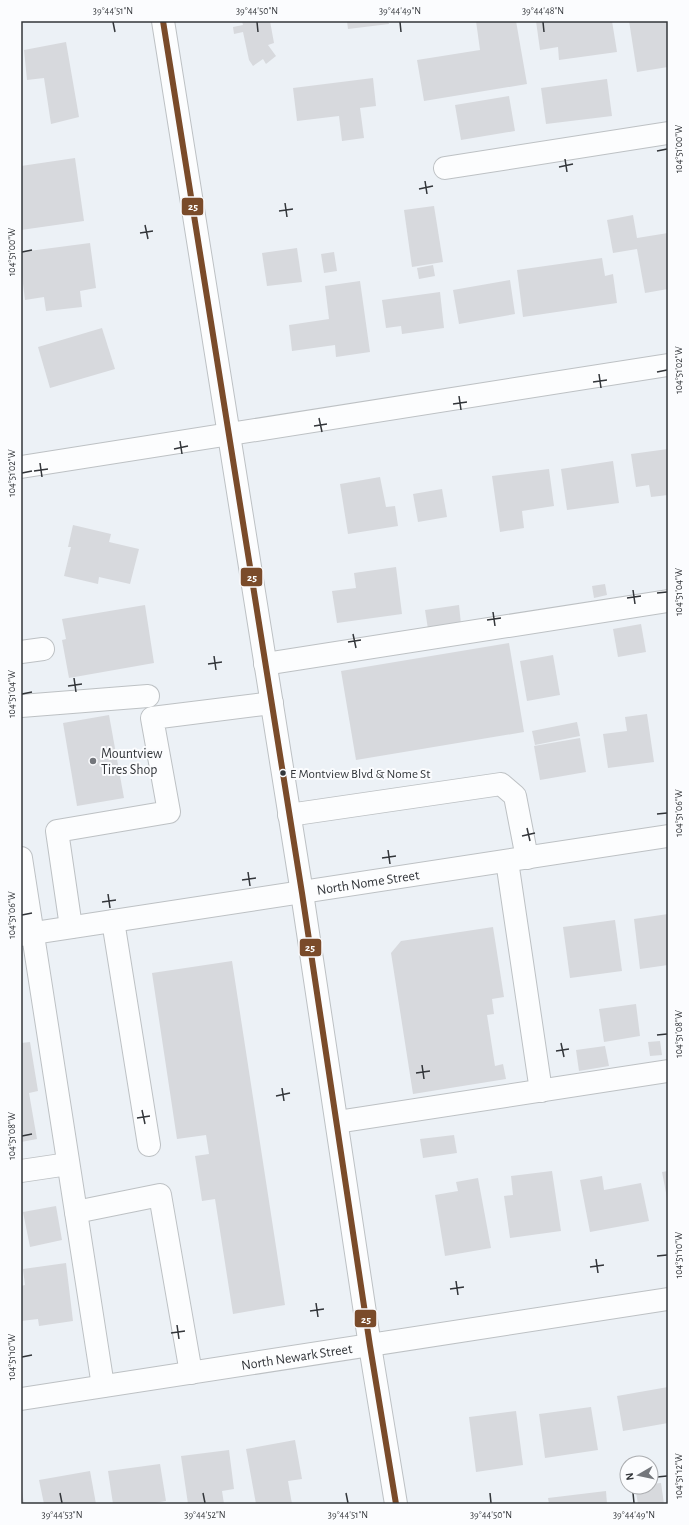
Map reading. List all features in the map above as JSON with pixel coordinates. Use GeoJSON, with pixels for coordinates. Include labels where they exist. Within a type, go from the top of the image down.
{"type":"FeatureCollection","features":[{"type":"Feature","properties":{"kind":"street"},"geometry":{"type":"LineString","coordinates":[[163,21],[290,815],[370,1346],[396,1504]]}},
{"type":"Feature","properties":{"kind":"street"},"geometry":{"type":"LineString","coordinates":[[445,168],[668,133]]}},
{"type":"Feature","properties":{"kind":"street"},"geometry":{"type":"LineString","coordinates":[[21,467],[668,365]]}},
{"type":"Feature","properties":{"kind":"street"},"geometry":{"type":"LineString","coordinates":[[265,664],[668,602]]}},
{"type":"Feature","properties":{"kind":"street"},"geometry":{"type":"LineString","coordinates":[[21,652],[43,649]]}},
{"type":"Feature","properties":{"kind":"street"},"geometry":{"type":"LineString","coordinates":[[21,706],[148,696]]}},
{"type":"Feature","properties":{"kind":"street"},"geometry":{"type":"LineString","coordinates":[[71,927],[57,831],[169,812],[152,718],[272,703]]}},
{"type":"Feature","properties":{"kind":"street"},"geometry":{"type":"LineString","coordinates":[[290,815],[501,784],[515,796],[517,859],[541,1090]]}},
{"type":"Feature","properties":{"kind":"street","name":"North Nome Street"},"geometry":{"type":"LineString","coordinates":[[27,934],[668,836]]}},
{"type":"Feature","properties":{"kind":"street"},"geometry":{"type":"LineString","coordinates":[[21,858],[27,934],[68,1164],[103,1386]]}},
{"type":"Feature","properties":{"kind":"street"},"geometry":{"type":"LineString","coordinates":[[114,921],[149,1145]]}},
{"type":"Feature","properties":{"kind":"street"},"geometry":{"type":"LineString","coordinates":[[337,1122],[668,1071]]}},
{"type":"Feature","properties":{"kind":"street"},"geometry":{"type":"LineString","coordinates":[[21,1171],[68,1164]]}},
{"type":"Feature","properties":{"kind":"street"},"geometry":{"type":"LineString","coordinates":[[76,1212],[160,1196],[191,1373]]}},
{"type":"Feature","properties":{"kind":"street","name":"North Newark Street"},"geometry":{"type":"LineString","coordinates":[[21,1399],[668,1299]]}},
{"type":"Feature","properties":{"kind":"building"},"geometry":{"type":"Polygon","coordinates":[[[242,21],[270,21],[274,43],[268,45],[276,56],[266,64],[263,59],[253,66],[249,60],[243,32],[234,34],[233,27],[243,25],[242,21]]]}},
{"type":"Feature","properties":{"kind":"building"},"geometry":{"type":"Polygon","coordinates":[[[347,21],[388,21],[389,24],[348,29],[347,21]]]}},
{"type":"Feature","properties":{"kind":"building"},"geometry":{"type":"Polygon","coordinates":[[[476,21],[516,21],[527,84],[424,101],[417,60],[480,50],[476,21]]]}},
{"type":"Feature","properties":{"kind":"building"},"geometry":{"type":"Polygon","coordinates":[[[536,21],[612,21],[617,52],[559,60],[558,47],[540,50],[536,21]]]}},
{"type":"Feature","properties":{"kind":"building"},"geometry":{"type":"Polygon","coordinates":[[[629,21],[668,21],[668,67],[637,72],[629,21]]]}},
{"type":"Feature","properties":{"kind":"building"},"geometry":{"type":"Polygon","coordinates":[[[66,42],[79,117],[51,124],[44,78],[27,80],[24,50],[66,42]]]}},
{"type":"Feature","properties":{"kind":"building"},"geometry":{"type":"Polygon","coordinates":[[[373,78],[376,106],[360,108],[364,138],[342,141],[339,116],[297,121],[293,88],[373,78]]]}},
{"type":"Feature","properties":{"kind":"building"},"geometry":{"type":"Polygon","coordinates":[[[607,79],[612,116],[546,124],[541,88],[607,79]]]}},
{"type":"Feature","properties":{"kind":"building"},"geometry":{"type":"Polygon","coordinates":[[[509,96],[515,131],[461,140],[455,105],[509,96]]]}},
{"type":"Feature","properties":{"kind":"building"},"geometry":{"type":"Polygon","coordinates":[[[75,158],[84,221],[21,230],[21,166],[75,158]]]}},
{"type":"Feature","properties":{"kind":"building"},"geometry":{"type":"Polygon","coordinates":[[[434,206],[443,262],[412,267],[404,210],[434,206]]]}},
{"type":"Feature","properties":{"kind":"building"},"geometry":{"type":"Polygon","coordinates":[[[633,215],[637,238],[668,233],[668,289],[645,293],[637,249],[613,253],[607,220],[633,215]]]}},
{"type":"Feature","properties":{"kind":"building"},"geometry":{"type":"Polygon","coordinates":[[[90,243],[96,288],[80,291],[82,307],[46,311],[44,297],[25,300],[21,268],[21,252],[90,243]]]}},
{"type":"Feature","properties":{"kind":"building"},"geometry":{"type":"Polygon","coordinates":[[[297,248],[302,282],[267,286],[262,253],[297,248]]]}},
{"type":"Feature","properties":{"kind":"building"},"geometry":{"type":"Polygon","coordinates":[[[334,252],[337,271],[324,273],[321,254],[334,252]]]}},
{"type":"Feature","properties":{"kind":"building"},"geometry":{"type":"Polygon","coordinates":[[[602,258],[605,276],[613,274],[617,303],[523,317],[517,270],[602,258]]]}},
{"type":"Feature","properties":{"kind":"building"},"geometry":{"type":"Polygon","coordinates":[[[433,265],[435,276],[419,279],[417,268],[433,265]]]}},
{"type":"Feature","properties":{"kind":"building"},"geometry":{"type":"Polygon","coordinates":[[[510,280],[515,314],[459,324],[453,290],[510,280]]]}},
{"type":"Feature","properties":{"kind":"building"},"geometry":{"type":"Polygon","coordinates":[[[360,281],[370,352],[336,357],[335,345],[292,351],[289,325],[329,319],[325,286],[360,281]]]}},
{"type":"Feature","properties":{"kind":"building"},"geometry":{"type":"Polygon","coordinates":[[[440,292],[444,328],[402,334],[401,326],[386,328],[382,300],[440,292]]]}},
{"type":"Feature","properties":{"kind":"building"},"geometry":{"type":"Polygon","coordinates":[[[102,328],[115,369],[50,388],[38,347],[102,328]]]}},
{"type":"Feature","properties":{"kind":"building"},"geometry":{"type":"Polygon","coordinates":[[[668,449],[668,495],[651,497],[649,485],[636,487],[631,454],[668,449]]]}},
{"type":"Feature","properties":{"kind":"building"},"geometry":{"type":"Polygon","coordinates":[[[613,461],[619,503],[567,510],[561,469],[613,461]]]}},
{"type":"Feature","properties":{"kind":"building"},"geometry":{"type":"Polygon","coordinates":[[[549,469],[554,506],[522,511],[524,528],[500,532],[492,476],[549,469]]]}},
{"type":"Feature","properties":{"kind":"building"},"geometry":{"type":"Polygon","coordinates":[[[380,477],[386,507],[395,506],[398,526],[348,534],[340,484],[380,477]]]}},
{"type":"Feature","properties":{"kind":"building"},"geometry":{"type":"Polygon","coordinates":[[[442,489],[447,517],[418,522],[413,494],[442,489]]]}},
{"type":"Feature","properties":{"kind":"building"},"geometry":{"type":"Polygon","coordinates":[[[73,525],[111,534],[109,542],[139,549],[130,584],[99,577],[98,584],[64,576],[71,547],[68,547],[73,525]]]}},
{"type":"Feature","properties":{"kind":"building"},"geometry":{"type":"Polygon","coordinates":[[[396,567],[402,614],[337,623],[332,591],[356,588],[354,573],[396,567]]]}},
{"type":"Feature","properties":{"kind":"building"},"geometry":{"type":"Polygon","coordinates":[[[605,584],[607,595],[594,598],[592,586],[605,584]]]}},
{"type":"Feature","properties":{"kind":"building"},"geometry":{"type":"Polygon","coordinates":[[[145,605],[154,663],[69,678],[62,640],[66,639],[62,619],[145,605]]]}},
{"type":"Feature","properties":{"kind":"building"},"geometry":{"type":"Polygon","coordinates":[[[459,605],[461,624],[428,629],[425,610],[459,605]]]}},
{"type":"Feature","properties":{"kind":"building"},"geometry":{"type":"Polygon","coordinates":[[[641,624],[646,652],[618,657],[613,629],[641,624]]]}},
{"type":"Feature","properties":{"kind":"building"},"geometry":{"type":"Polygon","coordinates":[[[509,643],[524,732],[356,760],[341,671],[509,643]]]}},
{"type":"Feature","properties":{"kind":"building"},"geometry":{"type":"Polygon","coordinates":[[[553,655],[560,695],[527,701],[520,661],[553,655]]]}},
{"type":"Feature","properties":{"kind":"building"},"geometry":{"type":"Polygon","coordinates":[[[647,714],[654,762],[608,768],[603,734],[627,731],[625,717],[647,714]]]}},
{"type":"Feature","properties":{"kind":"building","name":"Mountview Tires Shop"},"geometry":{"type":"Polygon","coordinates":[[[109,715],[124,798],[77,806],[63,723],[109,715]]]}},
{"type":"Feature","properties":{"kind":"building"},"geometry":{"type":"Polygon","coordinates":[[[577,722],[580,736],[535,745],[532,731],[577,722]]]}},
{"type":"Feature","properties":{"kind":"building"},"geometry":{"type":"Polygon","coordinates":[[[580,738],[586,772],[540,780],[534,746],[580,738]]]}},
{"type":"Feature","properties":{"kind":"building"},"geometry":{"type":"Polygon","coordinates":[[[668,914],[668,965],[640,969],[634,919],[668,914]]]}},
{"type":"Feature","properties":{"kind":"building"},"geometry":{"type":"Polygon","coordinates":[[[615,920],[622,971],[570,978],[563,927],[615,920]]]}},
{"type":"Feature","properties":{"kind":"building"},"geometry":{"type":"Polygon","coordinates":[[[493,927],[504,997],[492,999],[494,1014],[487,1015],[495,1066],[503,1064],[506,1079],[413,1094],[391,953],[401,941],[493,927]]]}},
{"type":"Feature","properties":{"kind":"building"},"geometry":{"type":"Polygon","coordinates":[[[232,961],[285,1305],[233,1314],[215,1199],[202,1201],[195,1156],[209,1154],[206,1135],[177,1139],[152,973],[232,961]]]}},
{"type":"Feature","properties":{"kind":"building"},"geometry":{"type":"Polygon","coordinates":[[[636,1004],[640,1036],[604,1042],[599,1009],[636,1004]]]}},
{"type":"Feature","properties":{"kind":"building"},"geometry":{"type":"Polygon","coordinates":[[[660,1041],[662,1055],[650,1056],[648,1042],[660,1041]]]}},
{"type":"Feature","properties":{"kind":"building"},"geometry":{"type":"Polygon","coordinates":[[[30,1042],[38,1091],[29,1093],[37,1139],[21,1142],[21,1043],[30,1042]]]}},
{"type":"Feature","properties":{"kind":"building"},"geometry":{"type":"Polygon","coordinates":[[[605,1046],[609,1066],[579,1071],[576,1050],[605,1046]]]}},
{"type":"Feature","properties":{"kind":"building"},"geometry":{"type":"Polygon","coordinates":[[[454,1135],[457,1153],[423,1158],[420,1139],[454,1135]]]}},
{"type":"Feature","properties":{"kind":"building"},"geometry":{"type":"Polygon","coordinates":[[[552,1171],[561,1231],[510,1238],[504,1196],[513,1195],[511,1176],[552,1171]]]}},
{"type":"Feature","properties":{"kind":"building"},"geometry":{"type":"Polygon","coordinates":[[[668,1171],[668,1198],[667,1198],[662,1172],[668,1171]]]}},
{"type":"Feature","properties":{"kind":"building"},"geometry":{"type":"Polygon","coordinates":[[[602,1176],[604,1190],[641,1183],[649,1221],[590,1232],[580,1180],[602,1176]]]}},
{"type":"Feature","properties":{"kind":"building"},"geometry":{"type":"Polygon","coordinates":[[[478,1178],[491,1248],[445,1256],[435,1195],[458,1191],[456,1182],[478,1178]]]}},
{"type":"Feature","properties":{"kind":"building"},"geometry":{"type":"Polygon","coordinates":[[[56,1206],[62,1240],[30,1247],[23,1212],[56,1206]]]}},
{"type":"Feature","properties":{"kind":"building"},"geometry":{"type":"Polygon","coordinates":[[[66,1263],[73,1321],[39,1326],[38,1319],[21,1321],[21,1286],[25,1285],[23,1269],[66,1263]]]}},
{"type":"Feature","properties":{"kind":"building"},"geometry":{"type":"Polygon","coordinates":[[[668,1387],[668,1423],[623,1431],[617,1396],[668,1387]]]}},
{"type":"Feature","properties":{"kind":"building"},"geometry":{"type":"Polygon","coordinates":[[[591,1407],[598,1450],[545,1458],[539,1414],[591,1407]]]}},
{"type":"Feature","properties":{"kind":"building"},"geometry":{"type":"Polygon","coordinates":[[[516,1411],[523,1465],[476,1472],[469,1417],[516,1411]]]}},
{"type":"Feature","properties":{"kind":"building"},"geometry":{"type":"Polygon","coordinates":[[[295,1440],[302,1479],[288,1481],[292,1504],[256,1504],[246,1449],[295,1440]]]}},
{"type":"Feature","properties":{"kind":"building"},"geometry":{"type":"Polygon","coordinates":[[[229,1450],[234,1489],[222,1491],[224,1504],[188,1504],[181,1456],[229,1450]]]}},
{"type":"Feature","properties":{"kind":"building"},"geometry":{"type":"Polygon","coordinates":[[[160,1464],[166,1501],[155,1504],[113,1504],[108,1471],[160,1464]]]}},
{"type":"Feature","properties":{"kind":"building"},"geometry":{"type":"Polygon","coordinates":[[[90,1471],[96,1504],[44,1504],[39,1480],[90,1471]]]}},
{"type":"Feature","properties":{"kind":"building"},"geometry":{"type":"Polygon","coordinates":[[[659,1483],[661,1483],[664,1504],[638,1504],[636,1495],[659,1495],[659,1483]]]}},
{"type":"Feature","properties":{"kind":"building"},"geometry":{"type":"Polygon","coordinates":[[[22,1490],[24,1504],[21,1504],[22,1490]]]}},
{"type":"Feature","properties":{"kind":"building"},"geometry":{"type":"Polygon","coordinates":[[[606,1491],[607,1504],[549,1504],[548,1498],[606,1491]]]}},
{"type":"Feature","properties":{"kind":"transit line","name":"25"},"geometry":{"type":"LineString","coordinates":[[163,21],[302,893],[370,1346],[396,1504]]}},
{"type":"Feature","properties":{"kind":"place","name":"Mountview Tires Shop"},"geometry":{"type":"Point","coordinates":[93,761]}},
{"type":"Feature","properties":{"kind":"place","name":"E Montview Blvd & Nome St"},"geometry":{"type":"Point","coordinates":[283,773]}}]}
